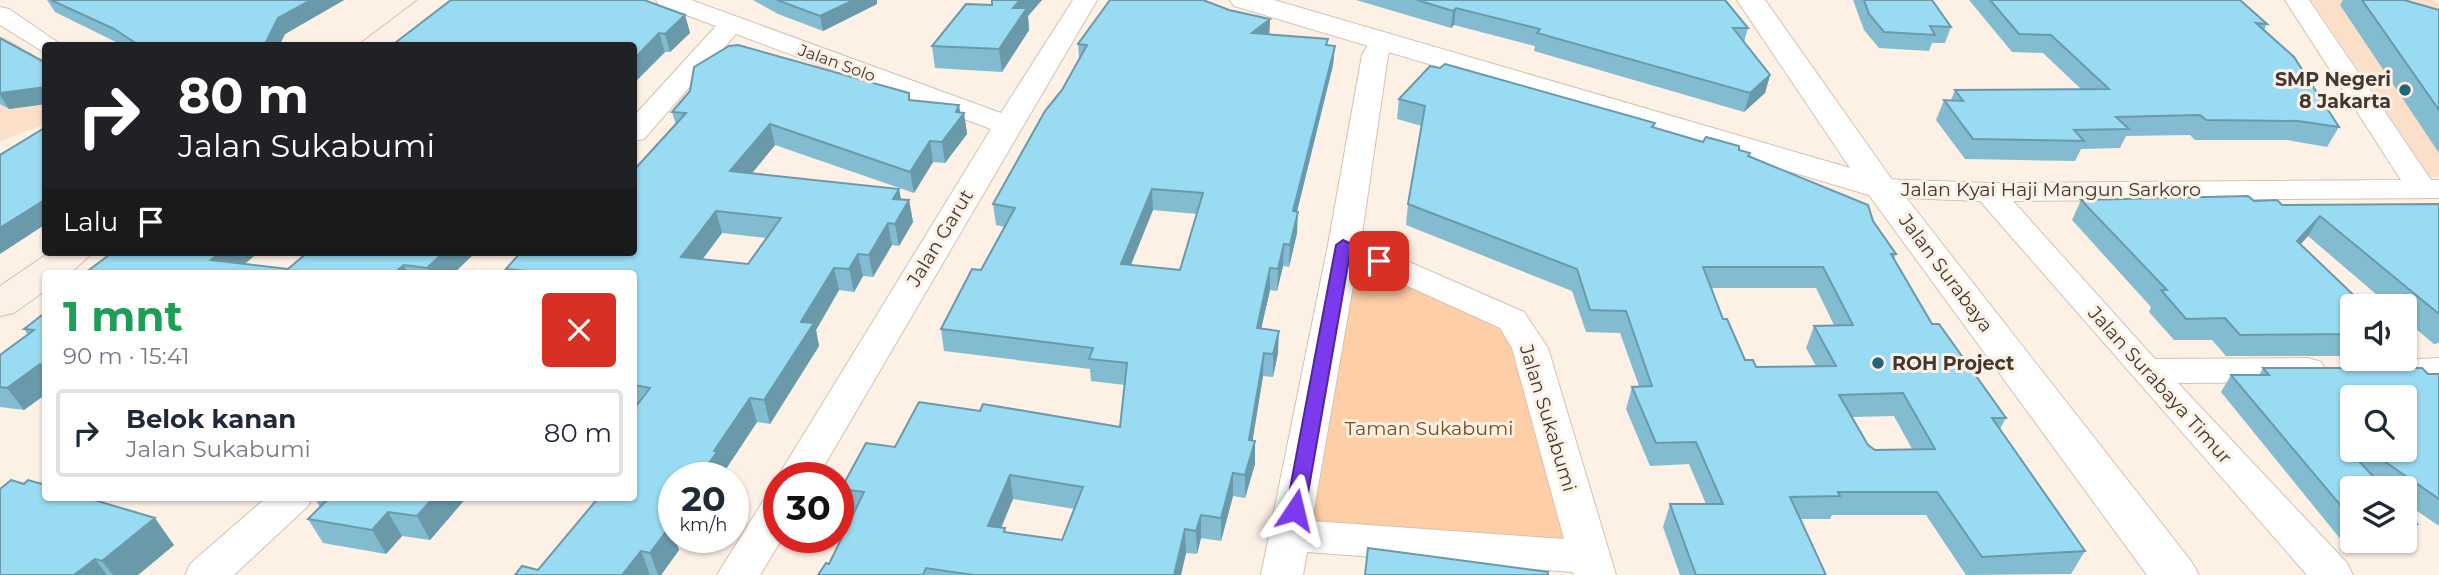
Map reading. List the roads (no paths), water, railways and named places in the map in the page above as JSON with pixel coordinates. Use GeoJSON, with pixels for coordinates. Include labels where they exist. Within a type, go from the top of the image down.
{"type":"FeatureCollection","features":[{"type":"Feature","properties":{"kind":"main road"},"geometry":{"type":"LineString","coordinates":[[377,42],[436,0]]}},
{"type":"Feature","properties":{"kind":"main road"},"geometry":{"type":"LineString","coordinates":[[49,270],[69,256]]}},
{"type":"Feature","properties":{"kind":"main road"},"geometry":{"type":"LineString","coordinates":[[0,304],[42,275]]}},
{"type":"Feature","properties":{"kind":"street","name":"Jalan Solo"},"geometry":{"type":"LineString","coordinates":[[668,0],[1007,125]]}},
{"type":"Feature","properties":{"kind":"street","name":"Jalan Garut"},"geometry":{"type":"LineString","coordinates":[[807,462],[1007,125],[1085,0]]}},
{"type":"Feature","properties":{"kind":"street","name":"Jalan Surabaya"},"geometry":{"type":"LineString","coordinates":[[1751,0],[1881,188],[2174,575]]}},
{"type":"Feature","properties":{"kind":"street"},"geometry":{"type":"LineString","coordinates":[[2297,0],[2431,189]]}},
{"type":"Feature","properties":{"kind":"street","name":"Jalan Kyai Haji Mangun Sarkoro"},"geometry":{"type":"LineString","coordinates":[[1233,3],[1379,48],[1430,56],[1881,188],[1989,192],[2431,189]]}},
{"type":"Feature","properties":{"kind":"street"},"geometry":{"type":"LineString","coordinates":[[0,14],[45,42]]}},
{"type":"Feature","properties":{"kind":"street"},"geometry":{"type":"LineString","coordinates":[[637,130],[731,24]]}},
{"type":"Feature","properties":{"kind":"street"},"geometry":{"type":"LineString","coordinates":[[1282,575],[1379,48]]}},
{"type":"Feature","properties":{"kind":"street","name":"Jalan Surabaya Timur"},"geometry":{"type":"LineString","coordinates":[[1989,192],[2146,371],[2332,575]]}},
{"type":"Feature","properties":{"kind":"street","name":"Jalan Sukabumi"},"geometry":{"type":"LineString","coordinates":[[1343,245],[1512,320],[1530,348],[1592,566]]}},
{"type":"Feature","properties":{"kind":"street"},"geometry":{"type":"LineString","coordinates":[[2146,371],[2439,370]]}},
{"type":"Feature","properties":{"kind":"street"},"geometry":{"type":"LineString","coordinates":[[206,575],[288,501]]}},
{"type":"Feature","properties":{"kind":"street"},"geometry":{"type":"LineString","coordinates":[[738,575],[763,535]]}},
{"type":"Feature","properties":{"kind":"street"},"geometry":{"type":"LineString","coordinates":[[1291,535],[1592,566]]}},
{"type":"Feature","properties":{"kind":"place","name":"SMP Negeri 8 Jakarta"},"geometry":{"type":"Point","coordinates":[2405,90]}},
{"type":"Feature","properties":{"kind":"place","name":"ROH Project"},"geometry":{"type":"Point","coordinates":[1878,363]}},
{"type":"Feature","properties":{"kind":"park label","name":"Taman Sukabumi"},"geometry":{"type":"Point","coordinates":[1429,428]}}]}
